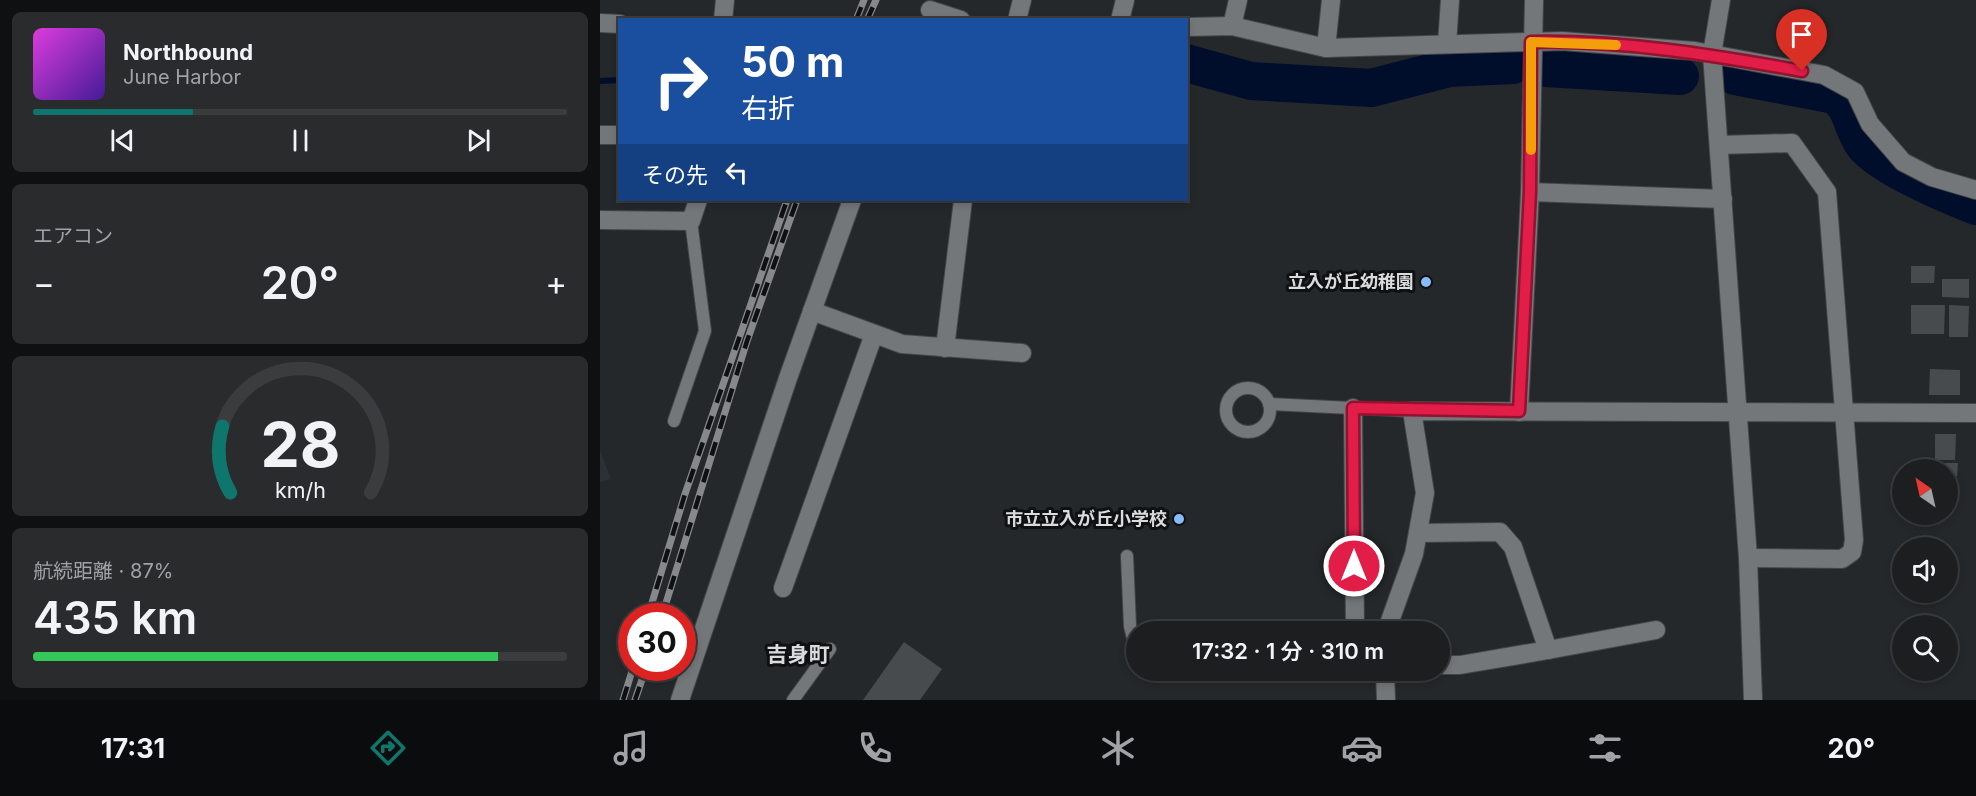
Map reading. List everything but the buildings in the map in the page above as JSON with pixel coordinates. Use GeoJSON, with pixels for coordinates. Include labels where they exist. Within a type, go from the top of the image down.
{"type":"FeatureCollection","features":[{"type":"Feature","properties":{"kind":"street"},"geometry":{"type":"LineString","coordinates":[[723,18],[725,0]]}},
{"type":"Feature","properties":{"kind":"street"},"geometry":{"type":"LineString","coordinates":[[1018,18],[1022,0]]}},
{"type":"Feature","properties":{"kind":"street"},"geometry":{"type":"LineString","coordinates":[[1120,18],[1125,0]]}},
{"type":"Feature","properties":{"kind":"street"},"geometry":{"type":"LineString","coordinates":[[1233,26],[1238,0]]}},
{"type":"Feature","properties":{"kind":"street"},"geometry":{"type":"LineString","coordinates":[[1326,48],[1331,0]]}},
{"type":"Feature","properties":{"kind":"street"},"geometry":{"type":"LineString","coordinates":[[1447,44],[1450,0]]}},
{"type":"Feature","properties":{"kind":"street"},"geometry":{"type":"LineString","coordinates":[[1519,411],[1530,192],[1531,42],[1534,0]]}},
{"type":"Feature","properties":{"kind":"street"},"geometry":{"type":"LineString","coordinates":[[1721,0],[1712,54],[1748,558],[1750,700]]}},
{"type":"Feature","properties":{"kind":"street"},"geometry":{"type":"LineString","coordinates":[[930,10],[955,18]]}},
{"type":"Feature","properties":{"kind":"street"},"geometry":{"type":"LineString","coordinates":[[600,23],[618,24]]}},
{"type":"Feature","properties":{"kind":"street"},"geometry":{"type":"LineString","coordinates":[[1188,27],[1233,26],[1326,48],[1562,41],[1712,54],[1824,75],[1855,92],[1870,124],[1903,162],[1932,177],[1976,190]]}},
{"type":"Feature","properties":{"kind":"street"},"geometry":{"type":"LineString","coordinates":[[600,135],[618,135]]}},
{"type":"Feature","properties":{"kind":"street"},"geometry":{"type":"LineString","coordinates":[[1719,145],[1792,143],[1827,192],[1854,540],[1852,552],[1842,559],[1748,558]]}},
{"type":"Feature","properties":{"kind":"street"},"geometry":{"type":"LineString","coordinates":[[1530,192],[1723,199]]}},
{"type":"Feature","properties":{"kind":"street"},"geometry":{"type":"LineString","coordinates":[[600,220],[691,220],[698,201]]}},
{"type":"Feature","properties":{"kind":"street"},"geometry":{"type":"LineString","coordinates":[[680,700],[852,201]]}},
{"type":"Feature","properties":{"kind":"street"},"geometry":{"type":"LineString","coordinates":[[945,348],[963,201]]}},
{"type":"Feature","properties":{"kind":"street"},"geometry":{"type":"LineString","coordinates":[[812,312],[902,344],[1022,353]]}},
{"type":"Feature","properties":{"kind":"street"},"geometry":{"type":"LineString","coordinates":[[783,588],[874,334]]}},
{"type":"Feature","properties":{"kind":"street"},"geometry":{"type":"LineString","coordinates":[[1353,408],[1355,621]]}},
{"type":"Feature","properties":{"kind":"street"},"geometry":{"type":"LineString","coordinates":[[1390,621],[1414,554],[1425,493],[1412,411],[1976,413]]}},
{"type":"Feature","properties":{"kind":"street"},"geometry":{"type":"LineString","coordinates":[[1418,533],[1500,531],[1513,547],[1548,650]]}},
{"type":"Feature","properties":{"kind":"street"},"geometry":{"type":"LineString","coordinates":[[1450,665],[1656,630]]}},
{"type":"Feature","properties":{"kind":"street"},"geometry":{"type":"LineString","coordinates":[[1386,681],[1386,700]]}},
{"type":"Feature","properties":{"kind":"lane"},"geometry":{"type":"LineString","coordinates":[[674,421],[705,331],[691,220]]}},
{"type":"Feature","properties":{"kind":"lane"},"geometry":{"type":"LineString","coordinates":[[1269,404],[1412,411]]}},
{"type":"Feature","properties":{"kind":"lane"},"geometry":{"type":"LineString","coordinates":[[1127,556],[1130,621]]}},
{"type":"Feature","properties":{"kind":"lane"},"geometry":{"type":"LineString","coordinates":[[794,700],[830,649]]}},
{"type":"Feature","properties":{"kind":"shaded area"},"geometry":{"type":"Polygon","coordinates":[[[600,451],[611,479],[600,482],[600,451]]]}},
{"type":"Feature","properties":{"kind":"waterway"},"geometry":{"type":"LineString","coordinates":[[1188,64],[1251,81],[1371,88],[1449,68],[1513,65]]}},
{"type":"Feature","properties":{"kind":"waterway"},"geometry":{"type":"LineString","coordinates":[[1545,68],[1680,76]]}},
{"type":"Feature","properties":{"kind":"waterway"},"geometry":{"type":"LineString","coordinates":[[1735,76],[1835,95],[1845,105],[1858,136],[1870,151],[1914,179],[1976,206]]}},
{"type":"Feature","properties":{"kind":"waterway"},"geometry":{"type":"LineString","coordinates":[[600,81],[618,80]]}},
{"type":"Feature","properties":{"kind":"railway"},"geometry":{"type":"LineString","coordinates":[[857,18],[864,0]]}},
{"type":"Feature","properties":{"kind":"railway"},"geometry":{"type":"LineString","coordinates":[[868,18],[876,0]]}},
{"type":"Feature","properties":{"kind":"railway"},"geometry":{"type":"LineString","coordinates":[[652,603],[685,494],[787,201]]}},
{"type":"Feature","properties":{"kind":"railway"},"geometry":{"type":"LineString","coordinates":[[666,603],[747,341],[797,201]]}},
{"type":"Feature","properties":{"kind":"railway"},"geometry":{"type":"LineString","coordinates":[[623,700],[629,681]]}},
{"type":"Feature","properties":{"kind":"railway"},"geometry":{"type":"LineString","coordinates":[[635,700],[642,681]]}},
{"type":"Feature","properties":{"kind":"slow traffic"},"geometry":{"type":"LineString","coordinates":[[1531,150],[1531,42],[1562,41],[1616,45]]}},
{"type":"Feature","properties":{"kind":"place","name":"立入が丘幼稚園"},"geometry":{"type":"Point","coordinates":[1426,282]}},
{"type":"Feature","properties":{"kind":"place","name":"市立立入が丘小学校"},"geometry":{"type":"Point","coordinates":[1179,519]}},
{"type":"Feature","properties":{"kind":"district","name":"吉身町"},"geometry":{"type":"Point","coordinates":[798,655]}},
{"type":"Feature","properties":{"kind":"route"},"geometry":{"type":"LineString","coordinates":[[1354,566],[1353,408],[1412,411],[1519,411],[1530,192],[1531,42],[1562,41],[1695,51],[1802,71]]}}]}
